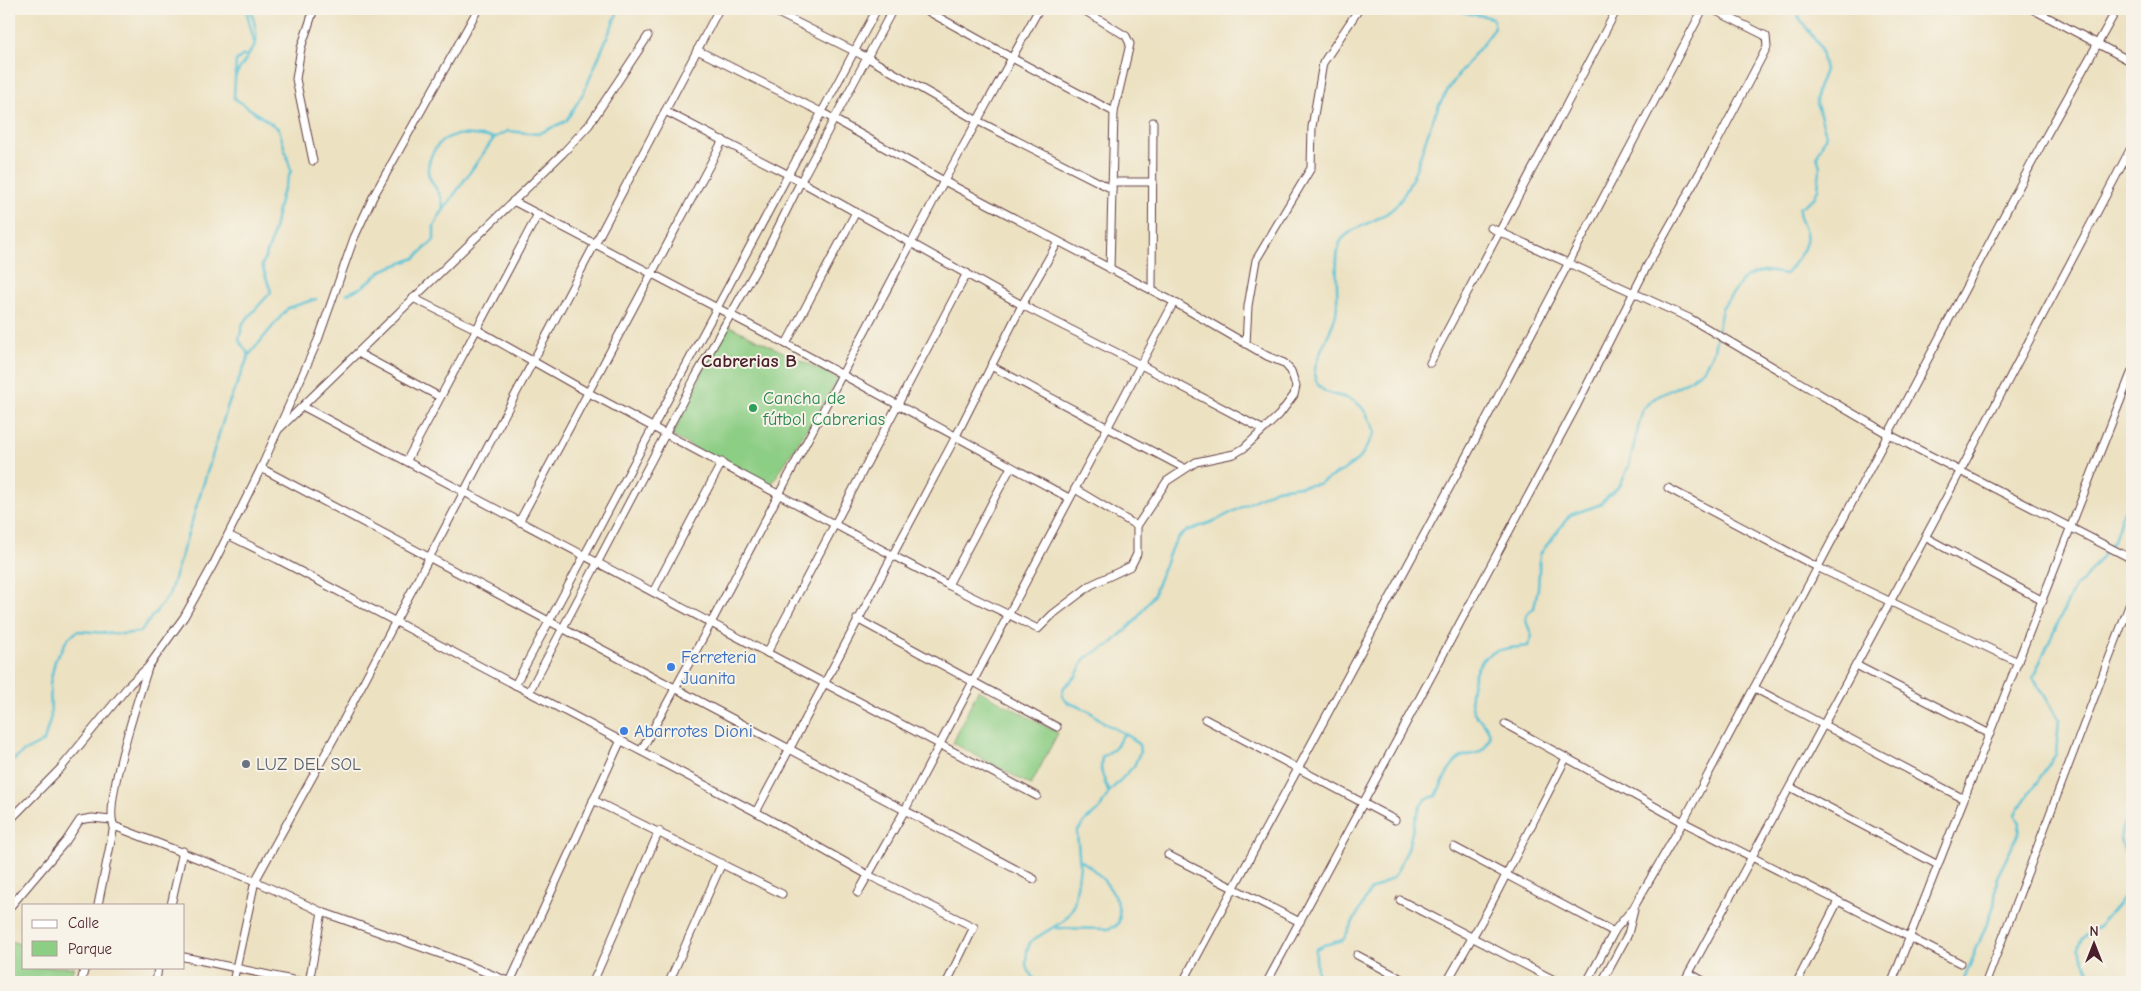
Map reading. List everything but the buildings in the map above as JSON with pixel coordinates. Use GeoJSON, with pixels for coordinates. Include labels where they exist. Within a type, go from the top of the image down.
{"type":"FeatureCollection","features":[{"type":"Feature","properties":{"kind":"street"},"geometry":{"type":"LineString","coordinates":[[313,161],[296,79],[301,48],[314,9]]}},
{"type":"Feature","properties":{"kind":"street"},"geometry":{"type":"LineString","coordinates":[[9,821],[61,768],[130,684],[148,668],[184,617],[228,535],[318,340],[354,238],[373,197],[478,9]]}},
{"type":"Feature","properties":{"kind":"street"},"geometry":{"type":"LineString","coordinates":[[233,982],[255,881],[334,738],[394,621],[719,9]]}},
{"type":"Feature","properties":{"kind":"street"},"geometry":{"type":"LineString","coordinates":[[770,9],[868,58],[976,120],[1112,185],[1153,182]]}},
{"type":"Feature","properties":{"kind":"street"},"geometry":{"type":"LineString","coordinates":[[515,686],[551,622],[877,9]]}},
{"type":"Feature","properties":{"kind":"street"},"geometry":{"type":"LineString","coordinates":[[529,692],[729,315],[766,252],[801,181],[893,9]]}},
{"type":"Feature","properties":{"kind":"street"},"geometry":{"type":"LineString","coordinates":[[924,9],[1114,112]]}},
{"type":"Feature","properties":{"kind":"street"},"geometry":{"type":"LineString","coordinates":[[641,751],[711,623],[976,120],[1039,9]]}},
{"type":"Feature","properties":{"kind":"street"},"geometry":{"type":"LineString","coordinates":[[1082,9],[1126,36],[1130,44],[1114,112],[1110,269]]}},
{"type":"Feature","properties":{"kind":"street"},"geometry":{"type":"LineString","coordinates":[[1246,344],[1248,306],[1256,260],[1311,168],[1312,127],[1323,63],[1360,9]]}},
{"type":"Feature","properties":{"kind":"street"},"geometry":{"type":"LineString","coordinates":[[1430,363],[1617,9]]}},
{"type":"Feature","properties":{"kind":"street"},"geometry":{"type":"LineString","coordinates":[[1183,982],[1569,263],[1702,9]]}},
{"type":"Feature","properties":{"kind":"street"},"geometry":{"type":"LineString","coordinates":[[1267,982],[1577,406],[1633,293],[1767,47],[1766,36],[1712,9]]}},
{"type":"Feature","properties":{"kind":"street"},"geometry":{"type":"LineString","coordinates":[[2032,9],[2132,62]]}},
{"type":"Feature","properties":{"kind":"street"},"geometry":{"type":"LineString","coordinates":[[1587,982],[1614,932],[1634,907],[1683,822],[1888,434],[2117,9]]}},
{"type":"Feature","properties":{"kind":"street"},"geometry":{"type":"LineString","coordinates":[[276,432],[304,407],[589,125],[648,36]]}},
{"type":"Feature","properties":{"kind":"street"},"geometry":{"type":"LineString","coordinates":[[414,298],[476,329],[589,393],[722,462],[948,585],[1038,629],[1053,614],[1092,585],[1125,570],[1134,562],[1137,554],[1137,526],[1160,488],[1184,468],[1196,462],[1234,454],[1244,448],[1278,415],[1294,395],[1294,378],[1284,363],[1246,344],[1152,290],[944,181],[821,112],[698,50]]}},
{"type":"Feature","properties":{"kind":"street"},"geometry":{"type":"LineString","coordinates":[[665,111],[801,181],[1022,304],[1141,364],[1262,429]]}},
{"type":"Feature","properties":{"kind":"street"},"geometry":{"type":"LineString","coordinates":[[1152,290],[1153,122]]}},
{"type":"Feature","properties":{"kind":"street"},"geometry":{"type":"LineString","coordinates":[[519,522],[723,140]]}},
{"type":"Feature","properties":{"kind":"street"},"geometry":{"type":"LineString","coordinates":[[1684,982],[1750,857],[1925,538],[2132,146]]}},
{"type":"Feature","properties":{"kind":"street"},"geometry":{"type":"LineString","coordinates":[[513,201],[786,344],[899,405],[955,438],[1069,498]]}},
{"type":"Feature","properties":{"kind":"street"},"geometry":{"type":"LineString","coordinates":[[786,344],[856,212]]}},
{"type":"Feature","properties":{"kind":"street"},"geometry":{"type":"LineString","coordinates":[[407,460],[538,214]]}},
{"type":"Feature","properties":{"kind":"street"},"geometry":{"type":"LineString","coordinates":[[1491,228],[1689,318],[1888,434],[2132,559]]}},
{"type":"Feature","properties":{"kind":"street"},"geometry":{"type":"LineString","coordinates":[[756,812],[955,438],[1022,304],[1058,242]]}},
{"type":"Feature","properties":{"kind":"street"},"geometry":{"type":"LineString","coordinates":[[767,653],[967,273]]}},
{"type":"Feature","properties":{"kind":"street"},"geometry":{"type":"LineString","coordinates":[[858,893],[906,810],[1174,302]]}},
{"type":"Feature","properties":{"kind":"street"},"geometry":{"type":"LineString","coordinates":[[358,353],[440,397]]}},
{"type":"Feature","properties":{"kind":"street"},"geometry":{"type":"LineString","coordinates":[[991,366],[1184,468]]}},
{"type":"Feature","properties":{"kind":"street"},"geometry":{"type":"LineString","coordinates":[[1892,982],[2132,371]]}},
{"type":"Feature","properties":{"kind":"street"},"geometry":{"type":"LineString","coordinates":[[304,407],[407,460],[584,558],[653,592],[1037,796]]}},
{"type":"Feature","properties":{"kind":"street"},"geometry":{"type":"LineString","coordinates":[[653,592],[722,462]]}},
{"type":"Feature","properties":{"kind":"street"},"geometry":{"type":"LineString","coordinates":[[948,585],[1011,467]]}},
{"type":"Feature","properties":{"kind":"street"},"geometry":{"type":"LineString","coordinates":[[260,468],[429,556],[1034,879]]}},
{"type":"Feature","properties":{"kind":"street"},"geometry":{"type":"LineString","coordinates":[[1668,488],[1890,603],[2018,662]]}},
{"type":"Feature","properties":{"kind":"street"},"geometry":{"type":"LineString","coordinates":[[1075,489],[1137,526]]}},
{"type":"Feature","properties":{"kind":"street"},"geometry":{"type":"LineString","coordinates":[[228,535],[621,740],[756,812],[868,875],[974,927],[947,982]]}},
{"type":"Feature","properties":{"kind":"street"},"geometry":{"type":"LineString","coordinates":[[1925,538],[2043,601]]}},
{"type":"Feature","properties":{"kind":"street"},"geometry":{"type":"LineString","coordinates":[[1986,982],[2132,598]]}},
{"type":"Feature","properties":{"kind":"street"},"geometry":{"type":"LineString","coordinates":[[857,619],[1057,727]]}},
{"type":"Feature","properties":{"kind":"street"},"geometry":{"type":"LineString","coordinates":[[1856,664],[1990,734]]}},
{"type":"Feature","properties":{"kind":"street"},"geometry":{"type":"LineString","coordinates":[[98,904],[113,823],[112,794],[148,668]]}},
{"type":"Feature","properties":{"kind":"street"},"geometry":{"type":"LineString","coordinates":[[1754,688],[1964,799]]}},
{"type":"Feature","properties":{"kind":"street"},"geometry":{"type":"LineString","coordinates":[[1205,719],[1395,820]]}},
{"type":"Feature","properties":{"kind":"street"},"geometry":{"type":"LineString","coordinates":[[1504,724],[1683,822],[1960,964]]}},
{"type":"Feature","properties":{"kind":"street"},"geometry":{"type":"LineString","coordinates":[[9,908],[66,841],[80,820],[92,818],[113,823],[183,851],[322,912],[446,956],[510,982],[621,740]]}},
{"type":"Feature","properties":{"kind":"street"},"geometry":{"type":"LineString","coordinates":[[1447,982],[1506,875],[1566,758]]}},
{"type":"Feature","properties":{"kind":"street"},"geometry":{"type":"LineString","coordinates":[[1790,787],[1938,865]]}},
{"type":"Feature","properties":{"kind":"street"},"geometry":{"type":"LineString","coordinates":[[594,800],[722,862],[782,894]]}},
{"type":"Feature","properties":{"kind":"street"},"geometry":{"type":"LineString","coordinates":[[593,982],[659,831]]}},
{"type":"Feature","properties":{"kind":"street"},"geometry":{"type":"LineString","coordinates":[[1454,847],[1614,932]]}},
{"type":"Feature","properties":{"kind":"street"},"geometry":{"type":"LineString","coordinates":[[171,904],[183,851]]}},
{"type":"Feature","properties":{"kind":"street"},"geometry":{"type":"LineString","coordinates":[[1168,855],[1300,922]]}},
{"type":"Feature","properties":{"kind":"street"},"geometry":{"type":"LineString","coordinates":[[678,982],[670,982],[722,862]]}},
{"type":"Feature","properties":{"kind":"street"},"geometry":{"type":"LineString","coordinates":[[1400,900],[1558,982]]}},
{"type":"Feature","properties":{"kind":"street"},"geometry":{"type":"LineString","coordinates":[[1797,982],[1838,901]]}},
{"type":"Feature","properties":{"kind":"street"},"geometry":{"type":"LineString","coordinates":[[1602,982],[1628,934],[1634,907]]}},
{"type":"Feature","properties":{"kind":"street"},"geometry":{"type":"LineString","coordinates":[[309,982],[322,912]]}},
{"type":"Feature","properties":{"kind":"street"},"geometry":{"type":"LineString","coordinates":[[1357,955],[1407,982]]}},
{"type":"Feature","properties":{"kind":"street"},"geometry":{"type":"LineString","coordinates":[[185,958],[302,982]]}},
{"type":"Feature","properties":{"kind":"street"},"geometry":{"type":"LineString","coordinates":[[81,982],[84,968]]}},
{"type":"Feature","properties":{"kind":"street"},"geometry":{"type":"LineString","coordinates":[[156,982],[158,968]]}},
{"type":"Feature","properties":{"kind":"street"},"geometry":{"type":"LineString","coordinates":[[1689,973],[1705,982]]}},
{"type":"Feature","properties":{"kind":"green space","name":"Cancha de fútbol Cabrerias"},"geometry":{"type":"Polygon","coordinates":[[[725,324],[839,379],[769,488],[672,436],[725,324]]]}},
{"type":"Feature","properties":{"kind":"green space"},"geometry":{"type":"Polygon","coordinates":[[[978,690],[1058,733],[1031,785],[953,743],[978,690]]]}},
{"type":"Feature","properties":{"kind":"green space"},"geometry":{"type":"Polygon","coordinates":[[[9,940],[22,945],[22,968],[74,968],[68,982],[9,982],[9,940]]]}},
{"type":"Feature","properties":{"kind":"waterway"},"geometry":{"type":"LineString","coordinates":[[246,9],[255,45],[248,55],[242,56],[236,61],[234,98],[279,129],[291,171],[281,196],[271,243],[262,265],[271,292],[243,323],[239,340],[249,355]]}},
{"type":"Feature","properties":{"kind":"waterway"},"geometry":{"type":"LineString","coordinates":[[251,9],[256,29],[256,42]]}},
{"type":"Feature","properties":{"kind":"waterway"},"geometry":{"type":"LineString","coordinates":[[347,294],[362,287],[383,270],[415,258],[434,240],[434,226],[440,215],[494,138],[508,131],[538,134],[566,121],[584,92],[619,9]]}},
{"type":"Feature","properties":{"kind":"waterway"},"geometry":{"type":"LineString","coordinates":[[1039,982],[1032,977],[1026,965],[1027,950],[1031,941],[1065,920],[1074,906],[1080,866],[1077,832],[1086,820],[1099,810],[1109,792],[1134,766],[1140,752],[1139,745],[1131,737],[1106,724],[1089,711],[1067,702],[1062,696],[1064,687],[1076,676],[1085,658],[1111,644],[1136,620],[1154,594],[1171,549],[1178,538],[1187,531],[1217,520],[1276,489],[1318,484],[1344,470],[1361,457],[1375,432],[1367,415],[1354,401],[1326,392],[1318,384],[1315,377],[1317,363],[1336,313],[1337,252],[1339,245],[1349,233],[1384,215],[1399,202],[1411,181],[1431,123],[1448,89],[1495,28],[1493,19],[1467,13],[1460,9]]}},
{"type":"Feature","properties":{"kind":"waterway"},"geometry":{"type":"LineString","coordinates":[[1317,982],[1316,949],[1343,940],[1370,891],[1394,877],[1408,849],[1414,823],[1421,805],[1426,799],[1436,796],[1447,773],[1455,762],[1464,756],[1480,751],[1489,741],[1490,736],[1487,727],[1472,708],[1473,681],[1480,663],[1492,653],[1508,648],[1528,646],[1532,636],[1526,621],[1527,614],[1534,608],[1538,588],[1540,554],[1570,515],[1599,505],[1621,484],[1629,465],[1643,408],[1655,398],[1690,380],[1704,369],[1714,350],[1722,308],[1745,277],[1764,271],[1786,274],[1805,246],[1806,233],[1799,215],[1799,208],[1814,198],[1818,189],[1820,167],[1817,156],[1826,135],[1816,101],[1817,91],[1825,70],[1820,47],[1798,16],[1796,9]]}},
{"type":"Feature","properties":{"kind":"waterway"},"geometry":{"type":"LineString","coordinates":[[235,76],[248,56]]}},
{"type":"Feature","properties":{"kind":"waterway"},"geometry":{"type":"LineString","coordinates":[[442,212],[441,197],[431,181],[428,171],[428,165],[437,146],[451,136],[467,134],[494,138]]}},
{"type":"Feature","properties":{"kind":"waterway"},"geometry":{"type":"LineString","coordinates":[[9,764],[23,752],[44,741],[51,716],[50,683],[55,661],[68,638],[78,631],[123,634],[140,632],[169,595],[228,405],[249,355],[288,308],[316,299]]}},
{"type":"Feature","properties":{"kind":"waterway"},"geometry":{"type":"LineString","coordinates":[[1963,982],[1994,906],[1997,877],[2019,833],[2020,823],[2015,814],[2056,754],[2059,719],[2033,677],[2075,586],[2082,582],[2114,541],[2121,517],[2129,502],[2132,477]]}},
{"type":"Feature","properties":{"kind":"waterway"},"geometry":{"type":"LineString","coordinates":[[1108,791],[1101,770],[1102,757],[1114,749],[1124,734]]}},
{"type":"Feature","properties":{"kind":"waterway"},"geometry":{"type":"LineString","coordinates":[[2132,815],[2126,820],[2121,832],[2122,846],[2132,864]]}},
{"type":"Feature","properties":{"kind":"waterway"},"geometry":{"type":"LineString","coordinates":[[1056,928],[1108,929],[1116,926],[1119,921],[1117,902],[1108,885],[1094,870],[1079,859]]}},
{"type":"Feature","properties":{"kind":"waterway"},"geometry":{"type":"LineString","coordinates":[[2087,982],[2089,971],[2078,948],[2083,938],[2099,926],[2121,900],[2132,893]]}},
{"type":"Feature","properties":{"kind":"place","name":"Cancha de fútbol Cabrerias"},"geometry":{"type":"Point","coordinates":[753,408]}},
{"type":"Feature","properties":{"kind":"place","name":"Ferreteria Juanita"},"geometry":{"type":"Point","coordinates":[671,667]}},
{"type":"Feature","properties":{"kind":"place","name":"Abarrotes Dioni"},"geometry":{"type":"Point","coordinates":[624,731]}},
{"type":"Feature","properties":{"kind":"place","name":"LUZ DEL SOL"},"geometry":{"type":"Point","coordinates":[246,764]}},
{"type":"Feature","properties":{"kind":"district","name":"Cabrerias B"},"geometry":{"type":"Point","coordinates":[749,361]}}]}
